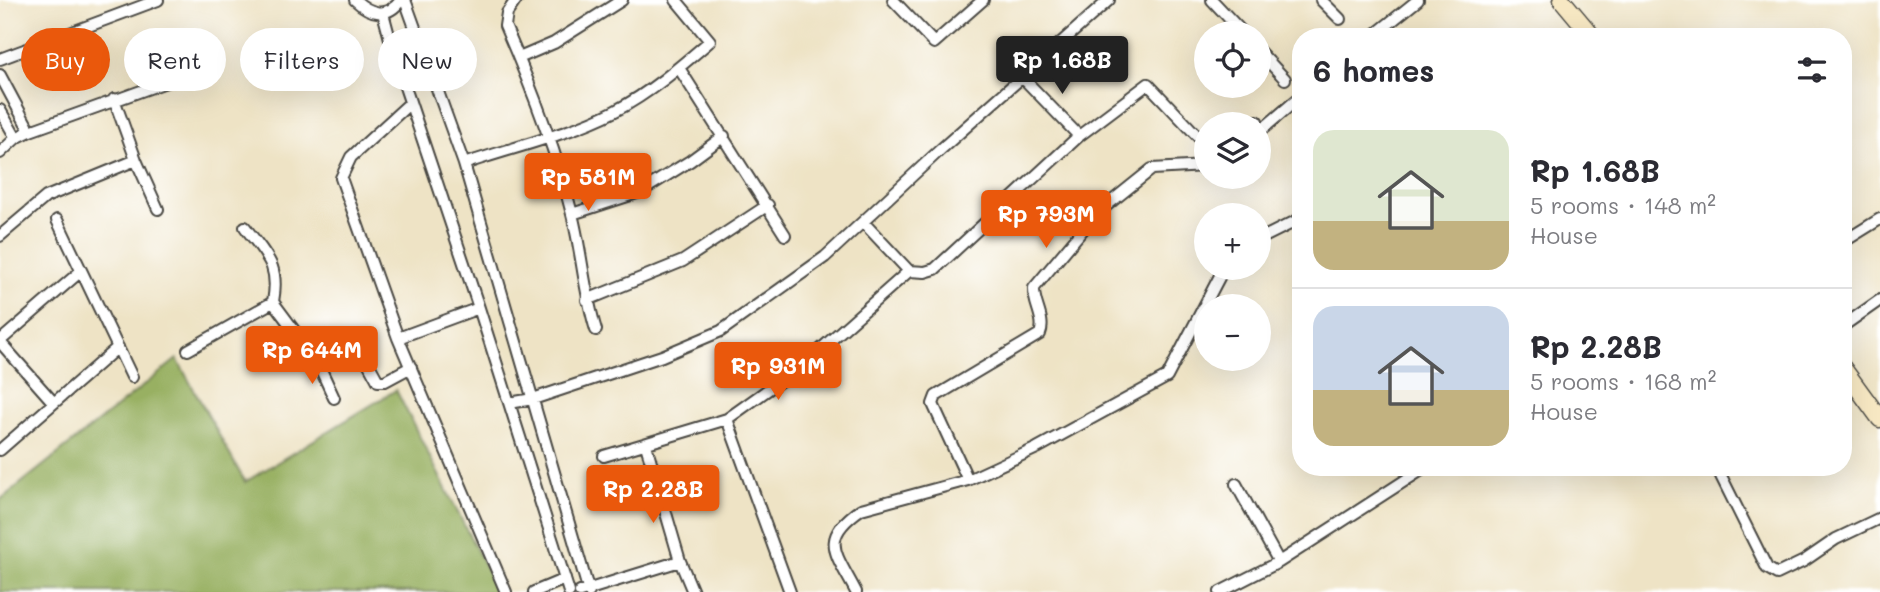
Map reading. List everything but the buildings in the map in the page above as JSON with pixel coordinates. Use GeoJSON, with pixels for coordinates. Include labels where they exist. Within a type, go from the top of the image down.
{"type":"FeatureCollection","features":[{"type":"Feature","properties":{"kind":"main road"},"geometry":{"type":"LineString","coordinates":[[1565,1],[1586,28]]}},
{"type":"Feature","properties":{"kind":"main road"},"geometry":{"type":"LineString","coordinates":[[1852,380],[1880,419]]}},
{"type":"Feature","properties":{"kind":"street"},"geometry":{"type":"LineString","coordinates":[[0,59],[158,0]]}},
{"type":"Feature","properties":{"kind":"street"},"geometry":{"type":"LineString","coordinates":[[355,0],[367,11],[383,13],[395,8],[403,0],[464,164],[586,591],[680,561]]}},
{"type":"Feature","properties":{"kind":"street"},"geometry":{"type":"LineString","coordinates":[[516,0],[507,13],[505,26],[548,136],[572,214],[587,300],[596,330]]}},
{"type":"Feature","properties":{"kind":"street"},"geometry":{"type":"LineString","coordinates":[[519,58],[554,43],[622,0]]}},
{"type":"Feature","properties":{"kind":"street"},"geometry":{"type":"LineString","coordinates":[[464,164],[618,110],[679,68],[710,41],[676,0]]}},
{"type":"Feature","properties":{"kind":"street"},"geometry":{"type":"LineString","coordinates":[[893,0],[934,43],[984,0]]}},
{"type":"Feature","properties":{"kind":"street"},"geometry":{"type":"LineString","coordinates":[[509,403],[533,399],[662,356],[721,331],[806,273],[1109,0]]}},
{"type":"Feature","properties":{"kind":"street"},"geometry":{"type":"LineString","coordinates":[[1212,0],[1232,21]]}},
{"type":"Feature","properties":{"kind":"street"},"geometry":{"type":"LineString","coordinates":[[1321,0],[1340,19]]}},
{"type":"Feature","properties":{"kind":"street"},"geometry":{"type":"LineString","coordinates":[[1383,28],[1418,0]]}},
{"type":"Feature","properties":{"kind":"street"},"geometry":{"type":"LineString","coordinates":[[383,13],[569,592]]}},
{"type":"Feature","properties":{"kind":"street"},"geometry":{"type":"LineString","coordinates":[[1271,64],[1285,79]]}},
{"type":"Feature","properties":{"kind":"street"},"geometry":{"type":"LineString","coordinates":[[679,68],[785,235]]}},
{"type":"Feature","properties":{"kind":"street"},"geometry":{"type":"LineString","coordinates":[[0,75],[30,131]]}},
{"type":"Feature","properties":{"kind":"street"},"geometry":{"type":"LineString","coordinates":[[1021,78],[1079,136]]}},
{"type":"Feature","properties":{"kind":"street"},"geometry":{"type":"LineString","coordinates":[[863,222],[909,271],[926,272],[935,269],[1079,136],[1148,84],[1194,132]]}},
{"type":"Feature","properties":{"kind":"street"},"geometry":{"type":"LineString","coordinates":[[0,153],[16,138],[30,131],[138,91]]}},
{"type":"Feature","properties":{"kind":"street"},"geometry":{"type":"LineString","coordinates":[[114,99],[136,160],[158,209]]}},
{"type":"Feature","properties":{"kind":"street"},"geometry":{"type":"LineString","coordinates":[[1271,116],[1292,102]]}},
{"type":"Feature","properties":{"kind":"street"},"geometry":{"type":"LineString","coordinates":[[410,103],[351,158],[341,178],[398,338],[506,592]]}},
{"type":"Feature","properties":{"kind":"street"},"geometry":{"type":"LineString","coordinates":[[0,110],[16,138]]}},
{"type":"Feature","properties":{"kind":"street"},"geometry":{"type":"LineString","coordinates":[[572,214],[640,192],[724,136]]}},
{"type":"Feature","properties":{"kind":"street"},"geometry":{"type":"LineString","coordinates":[[1,232],[46,197],[136,160]]}},
{"type":"Feature","properties":{"kind":"street"},"geometry":{"type":"LineString","coordinates":[[968,480],[933,404],[936,396],[1040,334],[1042,325],[1034,288],[1096,214],[1152,170],[1159,167],[1194,166]]}},
{"type":"Feature","properties":{"kind":"street"},"geometry":{"type":"LineString","coordinates":[[587,300],[683,261],[768,205]]}},
{"type":"Feature","properties":{"kind":"street"},"geometry":{"type":"LineString","coordinates":[[57,219],[132,377]]}},
{"type":"Feature","properties":{"kind":"street"},"geometry":{"type":"LineString","coordinates":[[1852,236],[1880,219]]}},
{"type":"Feature","properties":{"kind":"street"},"geometry":{"type":"LineString","coordinates":[[1271,234],[1292,223]]}},
{"type":"Feature","properties":{"kind":"street"},"geometry":{"type":"LineString","coordinates":[[246,227],[271,263],[276,275],[273,302],[317,361],[334,398]]}},
{"type":"Feature","properties":{"kind":"street"},"geometry":{"type":"LineString","coordinates":[[54,402],[0,342],[81,271]]}},
{"type":"Feature","properties":{"kind":"street"},"geometry":{"type":"LineString","coordinates":[[604,456],[727,419],[804,364],[909,271]]}},
{"type":"Feature","properties":{"kind":"street"},"geometry":{"type":"LineString","coordinates":[[856,592],[833,548],[835,537],[848,518],[861,509],[968,480],[1037,448],[1167,377],[1218,280]]}},
{"type":"Feature","properties":{"kind":"street"},"geometry":{"type":"LineString","coordinates":[[1852,320],[1880,300]]}},
{"type":"Feature","properties":{"kind":"street"},"geometry":{"type":"LineString","coordinates":[[188,349],[273,302]]}},
{"type":"Feature","properties":{"kind":"street"},"geometry":{"type":"LineString","coordinates":[[398,338],[479,308]]}},
{"type":"Feature","properties":{"kind":"street"},"geometry":{"type":"LineString","coordinates":[[317,361],[353,345],[361,350],[378,381],[385,381],[411,367]]}},
{"type":"Feature","properties":{"kind":"street"},"geometry":{"type":"LineString","coordinates":[[0,450],[118,346]]}},
{"type":"Feature","properties":{"kind":"street"},"geometry":{"type":"LineString","coordinates":[[727,419],[790,592]]}},
{"type":"Feature","properties":{"kind":"street"},"geometry":{"type":"LineString","coordinates":[[646,445],[680,561],[693,592]]}},
{"type":"Feature","properties":{"kind":"street"},"geometry":{"type":"LineString","coordinates":[[1220,592],[1279,562],[1412,476]]}},
{"type":"Feature","properties":{"kind":"street"},"geometry":{"type":"LineString","coordinates":[[1721,476],[1772,573],[1777,574],[1804,561],[1836,539],[1880,518]]}},
{"type":"Feature","properties":{"kind":"street"},"geometry":{"type":"LineString","coordinates":[[1236,484],[1279,562]]}},
{"type":"Feature","properties":{"kind":"street"},"geometry":{"type":"LineString","coordinates":[[534,592],[565,579]]}},
{"type":"Feature","properties":{"kind":"green space"},"geometry":{"type":"Polygon","coordinates":[[[177,359],[245,482],[396,390],[498,592],[0,592],[0,500],[177,359]]]}}]}
